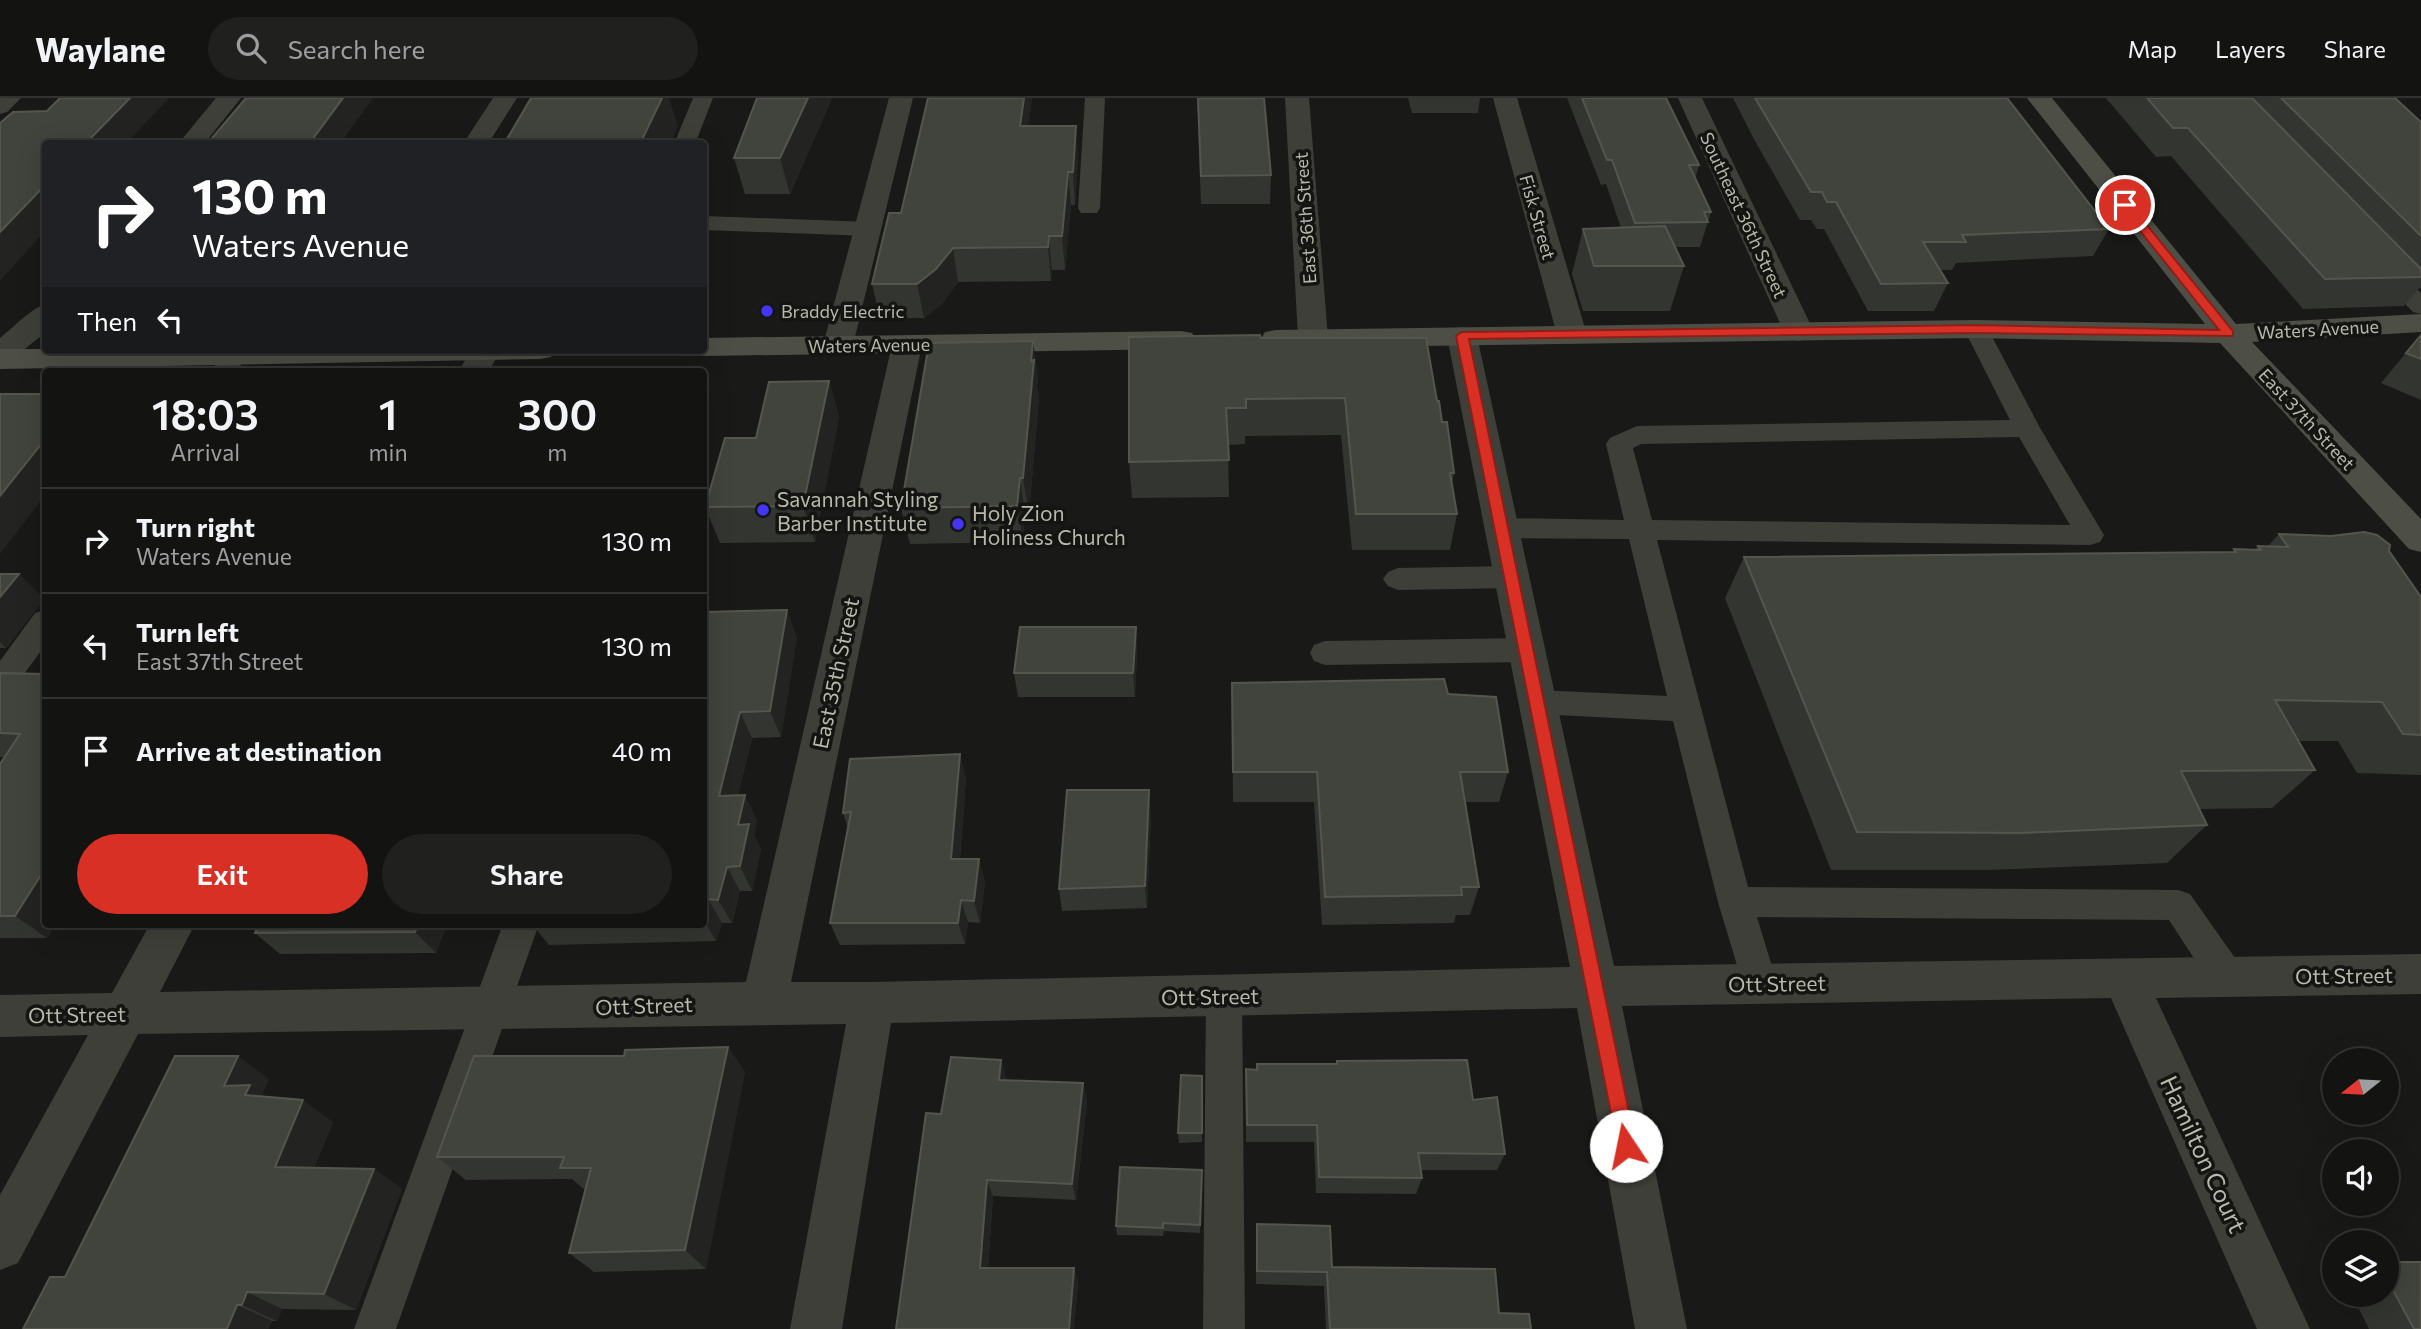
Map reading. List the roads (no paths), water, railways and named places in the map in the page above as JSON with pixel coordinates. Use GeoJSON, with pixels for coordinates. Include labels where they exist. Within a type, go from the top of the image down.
{"type":"FeatureCollection","features":[{"type":"Feature","properties":{"kind":"main road","name":"East 37th Street"},"geometry":{"type":"LineString","coordinates":[[2039,98],[2228,334],[2421,540]]}},
{"type":"Feature","properties":{"kind":"main road","name":"Waters Avenue"},"geometry":{"type":"LineString","coordinates":[[707,347],[1976,329],[2228,334],[2421,323]]}},
{"type":"Feature","properties":{"kind":"main road"},"geometry":{"type":"LineString","coordinates":[[0,359],[230,362],[317,354]]}},
{"type":"Feature","properties":{"kind":"street"},"geometry":{"type":"LineString","coordinates":[[193,140],[229,98]]}},
{"type":"Feature","properties":{"kind":"street"},"geometry":{"type":"LineString","coordinates":[[478,140],[505,98]]}},
{"type":"Feature","properties":{"kind":"street"},"geometry":{"type":"LineString","coordinates":[[838,345],[901,98]]}},
{"type":"Feature","properties":{"kind":"street","name":"East 36th Street"},"geometry":{"type":"LineString","coordinates":[[1297,98],[1313,338]]}},
{"type":"Feature","properties":{"kind":"street","name":"Fisk Street"},"geometry":{"type":"LineString","coordinates":[[1505,98],[1572,335]]}},
{"type":"Feature","properties":{"kind":"street","name":"Southeast 36th Street"},"geometry":{"type":"LineString","coordinates":[[1690,98],[1799,332]]}},
{"type":"Feature","properties":{"kind":"street"},"geometry":{"type":"LineString","coordinates":[[0,353],[42,318]]}},
{"type":"Feature","properties":{"kind":"street"},"geometry":{"type":"LineString","coordinates":[[1462,336],[1596,988],[1661,1329]]}},
{"type":"Feature","properties":{"kind":"street","name":"East 35th Street"},"geometry":{"type":"LineString","coordinates":[[764,1002],[907,345]]}},
{"type":"Feature","properties":{"kind":"street"},"geometry":{"type":"LineString","coordinates":[[0,1245],[171,928]]}},
{"type":"Feature","properties":{"kind":"street","name":"Ott Street"},"geometry":{"type":"LineString","coordinates":[[0,1016],[764,1002],[872,1003],[1759,983],[2421,974]]}},
{"type":"Feature","properties":{"kind":"street","name":"Hamilton Court"},"geometry":{"type":"LineString","coordinates":[[2125,979],[2284,1329]]}},
{"type":"Feature","properties":{"kind":"street"},"geometry":{"type":"LineString","coordinates":[[816,1329],[872,1003]]}},
{"type":"Feature","properties":{"kind":"lane"},"geometry":{"type":"LineString","coordinates":[[0,108],[11,98]]}},
{"type":"Feature","properties":{"kind":"lane"},"geometry":{"type":"LineString","coordinates":[[686,140],[703,98]]}},
{"type":"Feature","properties":{"kind":"lane"},"geometry":{"type":"LineString","coordinates":[[1089,208],[1095,98]]}},
{"type":"Feature","properties":{"kind":"lane"},"geometry":{"type":"LineString","coordinates":[[707,223],[869,229]]}},
{"type":"Feature","properties":{"kind":"lane"},"geometry":{"type":"LineString","coordinates":[[2364,247],[2421,307]]}},
{"type":"Feature","properties":{"kind":"lane"},"geometry":{"type":"LineString","coordinates":[[1501,528],[2090,535],[2027,428],[1976,329]]}},
{"type":"Feature","properties":{"kind":"lane"},"geometry":{"type":"LineString","coordinates":[[1759,983],[1735,902],[1619,444],[1637,435],[2027,428]]}},
{"type":"Feature","properties":{"kind":"lane"},"geometry":{"type":"LineString","coordinates":[[1398,579],[1512,577]]}},
{"type":"Feature","properties":{"kind":"lane"},"geometry":{"type":"LineString","coordinates":[[0,684],[42,626]]}},
{"type":"Feature","properties":{"kind":"lane"},"geometry":{"type":"LineString","coordinates":[[1325,653],[1526,650]]}},
{"type":"Feature","properties":{"kind":"lane"},"geometry":{"type":"LineString","coordinates":[[1537,702],[1686,709]]}},
{"type":"Feature","properties":{"kind":"lane"},"geometry":{"type":"LineString","coordinates":[[1735,902],[2178,905],[2227,977]]}},
{"type":"Feature","properties":{"kind":"lane"},"geometry":{"type":"LineString","coordinates":[[375,1329],[520,928]]}},
{"type":"Feature","properties":{"kind":"lane"},"geometry":{"type":"LineString","coordinates":[[1224,995],[1224,1329]]}},
{"type":"Feature","properties":{"kind":"place","name":"Braddy Electric"},"geometry":{"type":"Point","coordinates":[767,311]}},
{"type":"Feature","properties":{"kind":"place","name":"Savannah Styling Barber Institute"},"geometry":{"type":"Point","coordinates":[763,510]}},
{"type":"Feature","properties":{"kind":"place","name":"Holy Zion Holiness Church"},"geometry":{"type":"Point","coordinates":[958,524]}}]}
